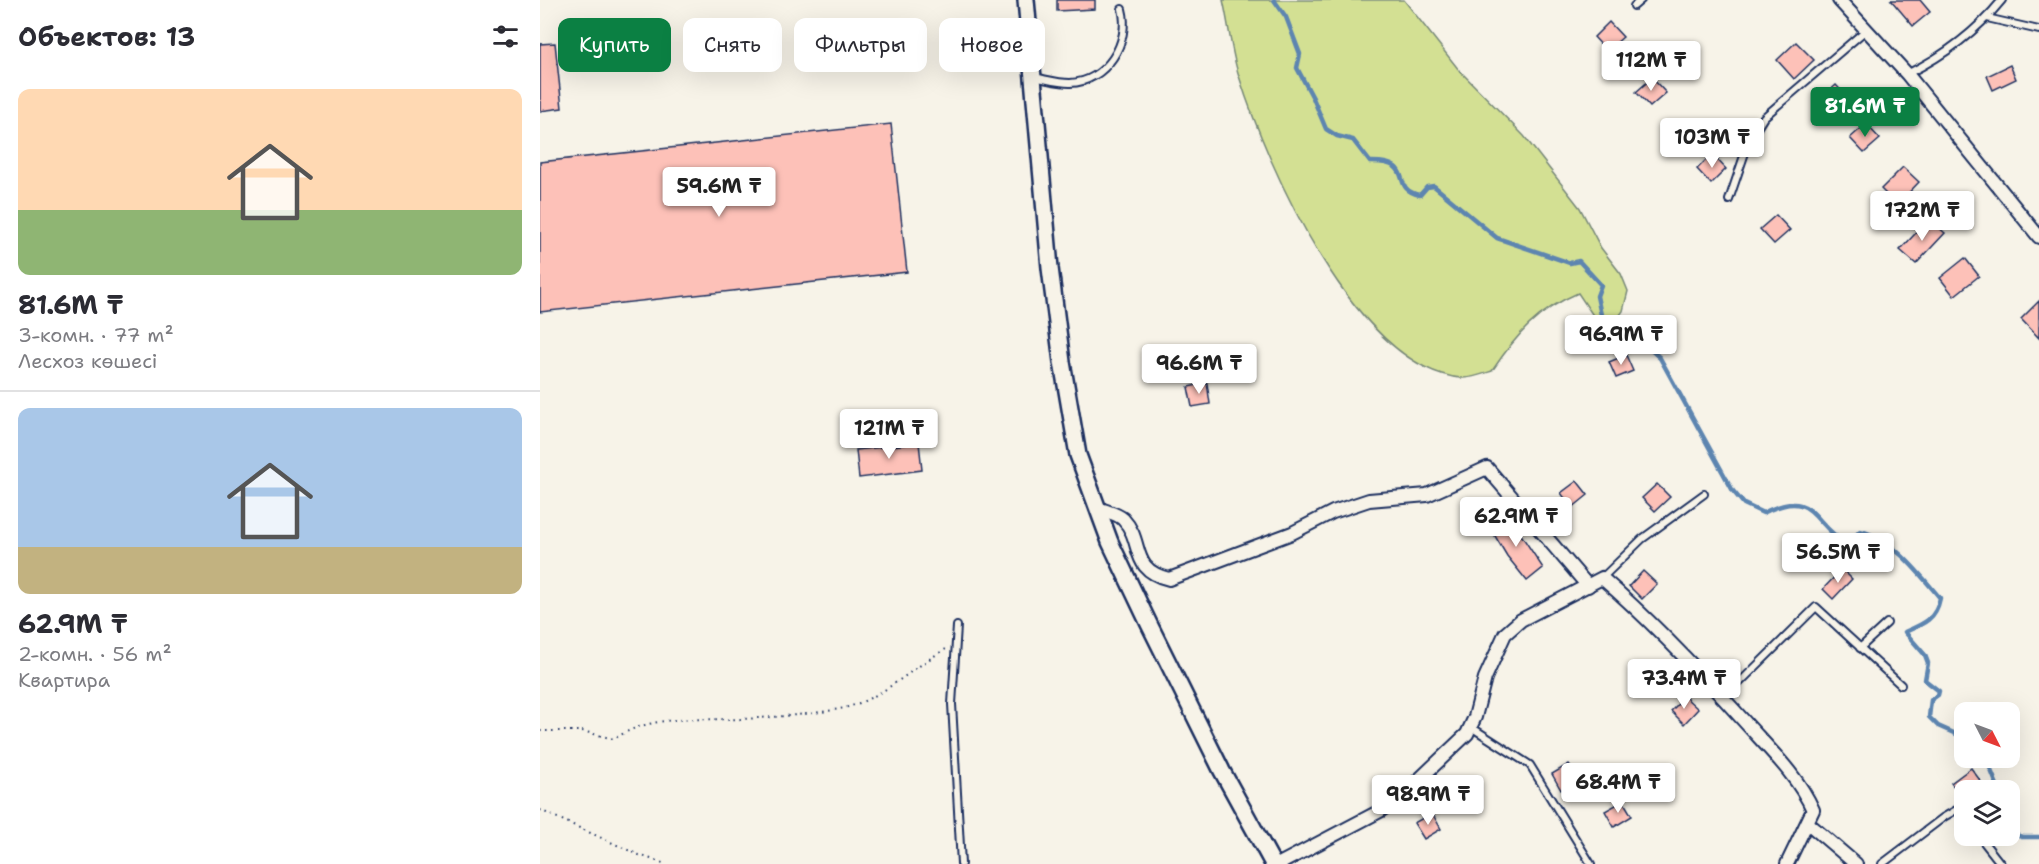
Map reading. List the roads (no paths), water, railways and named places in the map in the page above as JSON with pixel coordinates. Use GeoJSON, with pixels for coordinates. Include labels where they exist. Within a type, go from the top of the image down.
{"type":"FeatureCollection","features":[{"type":"Feature","properties":{"kind":"street"},"geometry":{"type":"LineString","coordinates":[[1026,0],[1050,268],[1062,362],[1078,455],[1098,508],[1149,624],[1222,771],[1273,864]]}},
{"type":"Feature","properties":{"kind":"street"},"geometry":{"type":"LineString","coordinates":[[1839,0],[1907,74],[2039,237]]}},
{"type":"Feature","properties":{"kind":"street"},"geometry":{"type":"LineString","coordinates":[[1098,508],[1122,518],[1132,534],[1138,556],[1144,567],[1157,576],[1169,579],[1292,533],[1333,512],[1369,500],[1427,495],[1486,468],[1588,586]]}},
{"type":"Feature","properties":{"kind":"street"},"geometry":{"type":"LineString","coordinates":[[1279,864],[1380,812],[1439,764],[1467,734],[1485,678],[1505,634],[1521,620],[1602,578],[1661,633],[1723,698],[1804,790],[1813,810],[1809,824],[1787,864]]}},
{"type":"Feature","properties":{"kind":"street"},"geometry":{"type":"LineString","coordinates":[[1809,824],[1856,864]]}},
{"type":"Feature","properties":{"kind":"lane"},"geometry":{"type":"LineString","coordinates":[[1634,6],[1641,0]]}},
{"type":"Feature","properties":{"kind":"lane"},"geometry":{"type":"LineString","coordinates":[[1907,74],[1938,59],[1987,18],[2002,0]]}},
{"type":"Feature","properties":{"kind":"lane"},"geometry":{"type":"LineString","coordinates":[[1032,77],[1070,83],[1089,79],[1102,70],[1116,55],[1123,36],[1122,9]]}},
{"type":"Feature","properties":{"kind":"lane"},"geometry":{"type":"LineString","coordinates":[[1987,18],[2039,30]]}},
{"type":"Feature","properties":{"kind":"lane"},"geometry":{"type":"LineString","coordinates":[[1729,200],[1749,141],[1764,117],[1867,29]]}},
{"type":"Feature","properties":{"kind":"lane"},"geometry":{"type":"LineString","coordinates":[[1602,578],[1642,539],[1704,494]]}},
{"type":"Feature","properties":{"kind":"lane"},"geometry":{"type":"LineString","coordinates":[[1723,698],[1816,607],[1901,685]]}},
{"type":"Feature","properties":{"kind":"lane"},"geometry":{"type":"LineString","coordinates":[[1860,648],[1887,623]]}},
{"type":"Feature","properties":{"kind":"lane"},"geometry":{"type":"LineString","coordinates":[[957,626],[952,704],[962,864]]}},
{"type":"Feature","properties":{"kind":"lane"},"geometry":{"type":"LineString","coordinates":[[1470,726],[1530,765],[1591,864]]}},
{"type":"Feature","properties":{"kind":"lane"},"geometry":{"type":"LineString","coordinates":[[1881,864],[1954,815]]}},
{"type":"Feature","properties":{"kind":"lane"},"geometry":{"type":"LineString","coordinates":[[1987,846],[2001,864]]}},
{"type":"Feature","properties":{"kind":"waterway"},"geometry":{"type":"LineString","coordinates":[[1274,0],[1286,17],[1300,54],[1297,68],[1326,129],[1337,136],[1353,140],[1370,162],[1394,166],[1405,187],[1411,192],[1420,195],[1427,187],[1434,186],[1497,238],[1570,263],[1579,261],[1601,285],[1597,296],[1601,315],[1611,323],[1623,324],[1660,358],[1733,491],[1744,504],[1763,513],[1780,506],[1793,504],[1803,506],[1847,544],[1860,531],[1872,535],[1894,549],[1914,568],[1940,598],[1936,611],[1928,620],[1905,632],[1925,655],[1928,663],[1925,680],[1939,691],[1938,695],[1931,700],[1929,717],[1938,726],[1954,733]]}},
{"type":"Feature","properties":{"kind":"waterway"},"geometry":{"type":"LineString","coordinates":[[1990,768],[1995,780]]}},
{"type":"Feature","properties":{"kind":"waterway"},"geometry":{"type":"LineString","coordinates":[[2020,836],[2039,837]]}}]}
